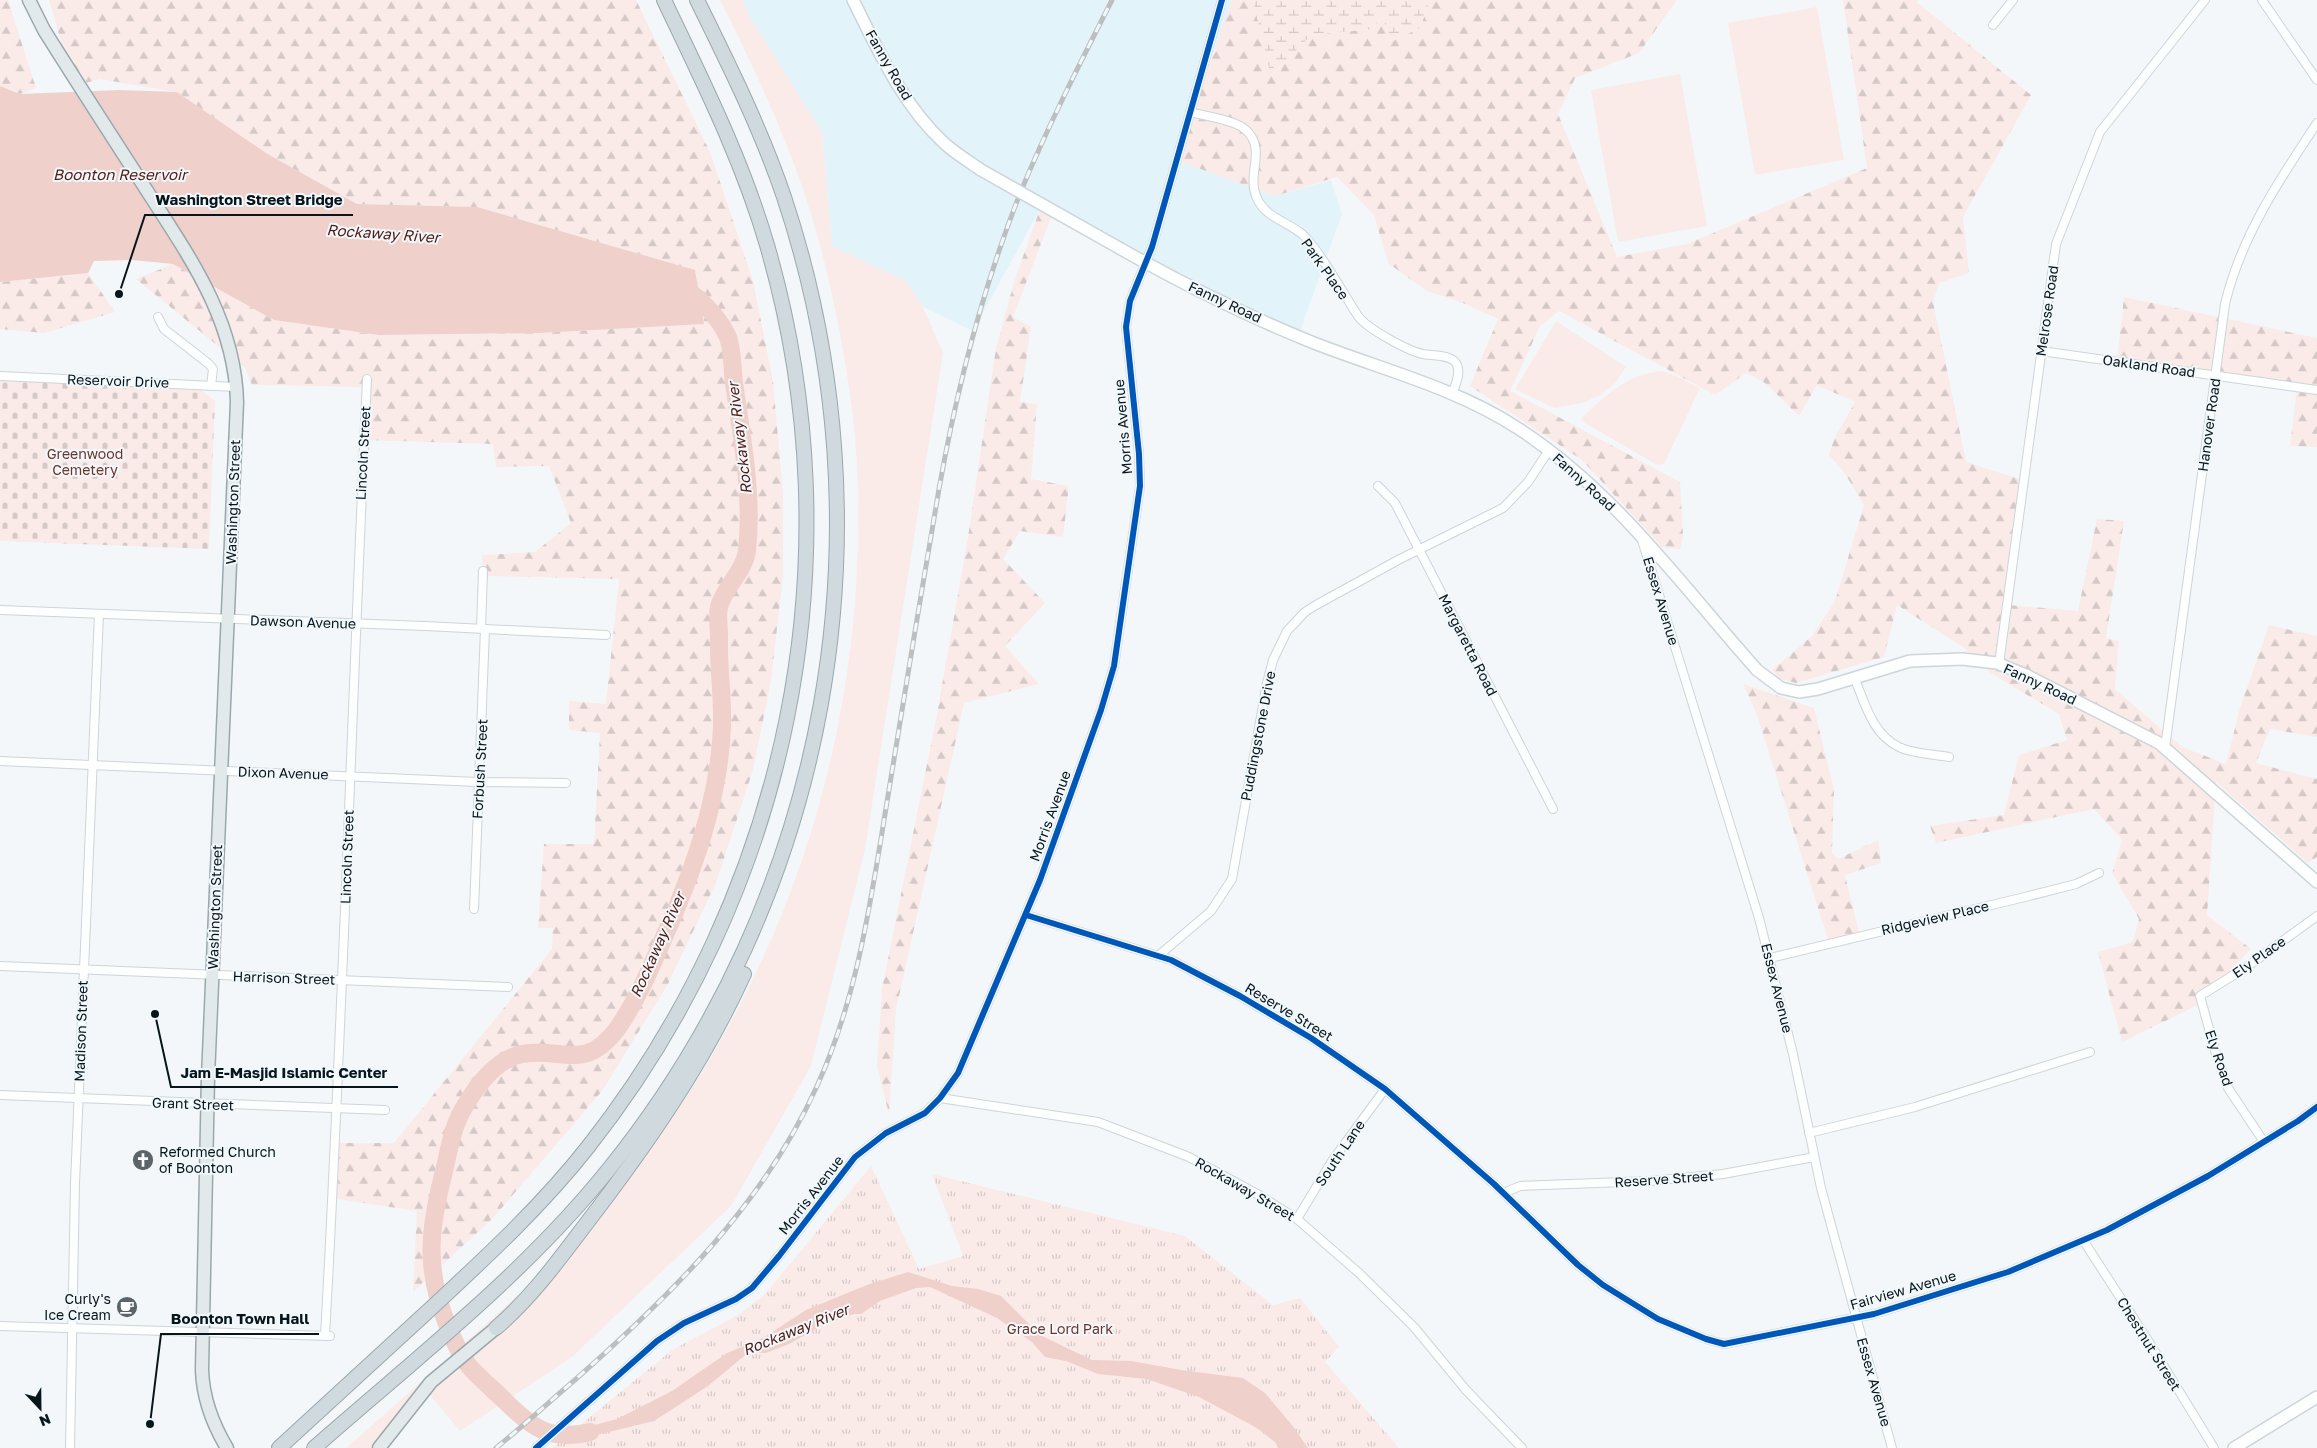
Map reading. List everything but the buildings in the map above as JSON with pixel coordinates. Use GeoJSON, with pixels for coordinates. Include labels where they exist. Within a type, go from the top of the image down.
{"type":"FeatureCollection","features":[{"type":"Feature","properties":{"kind":"highway"},"geometry":{"type":"LineString","coordinates":[[279,1448],[452,1289],[529,1213],[586,1149],[632,1087],[682,1007],[720,930],[752,850],[778,760],[794,684],[803,616],[807,512],[804,445],[790,343],[769,251],[744,177],[718,113],[664,0]]}},
{"type":"Feature","properties":{"kind":"highway"},"geometry":{"type":"LineString","coordinates":[[492,1331],[533,1292],[643,1147],[700,1058],[734,995],[752,956],[768,914],[818,724],[834,618],[838,512],[831,406],[813,302],[785,200],[746,101],[697,0]]}},
{"type":"Feature","properties":{"kind":"highway"},"geometry":{"type":"LineString","coordinates":[[314,1448],[514,1272],[564,1222],[610,1168],[672,1083],[709,1022],[741,959],[769,894],[792,826]]}},
{"type":"Feature","properties":{"kind":"main road","name":"Washington Street"},"geometry":{"type":"LineString","coordinates":[[29,0],[44,30],[202,277],[221,318],[233,361],[237,387],[208,1104],[202,1370],[204,1396],[226,1448]]}},
{"type":"Feature","properties":{"kind":"main road","name":"Fanny Road"},"geometry":{"type":"LineString","coordinates":[[853,0],[882,57],[922,120],[944,143],[981,170],[1196,289],[1312,342],[1452,394],[1492,412],[1549,450],[1618,512],[1746,658],[1775,685],[1787,690],[1806,692],[1910,661],[1962,659],[1999,664],[2026,675],[2159,743],[2317,882]]}},
{"type":"Feature","properties":{"kind":"main road"},"geometry":{"type":"LineString","coordinates":[[379,1448],[420,1395],[443,1371],[492,1331]]}},
{"type":"Feature","properties":{"kind":"main road"},"geometry":{"type":"LineString","coordinates":[[2234,1448],[2317,1397]]}},
{"type":"Feature","properties":{"kind":"street","name":"Morris Avenue"},"geometry":{"type":"LineString","coordinates":[[536,1448],[657,1341],[684,1324],[736,1299],[752,1288],[855,1157],[886,1134],[925,1113],[940,1098],[958,1073],[1026,915],[1098,719],[1114,666],[1140,486],[1139,454],[1127,336],[1127,314],[1146,263],[1222,0]]}},
{"type":"Feature","properties":{"kind":"street"},"geometry":{"type":"LineString","coordinates":[[1993,25],[2013,0]]}},
{"type":"Feature","properties":{"kind":"street","name":"Melrose Road"},"geometry":{"type":"LineString","coordinates":[[1999,664],[2056,244],[2100,132],[2205,0]]}},
{"type":"Feature","properties":{"kind":"street"},"geometry":{"type":"LineString","coordinates":[[2262,0],[2317,80]]}},
{"type":"Feature","properties":{"kind":"street","name":"Park Place"},"geometry":{"type":"LineString","coordinates":[[1190,112],[1236,124],[1247,131],[1255,142],[1257,151],[1254,180],[1255,196],[1265,211],[1306,239],[1364,323],[1412,351],[1445,357],[1455,361],[1458,367],[1458,376],[1452,394]]}},
{"type":"Feature","properties":{"kind":"street","name":"Hanover Road"},"geometry":{"type":"LineString","coordinates":[[2165,748],[2226,304],[2236,267],[2254,224],[2269,196],[2317,123]]}},
{"type":"Feature","properties":{"kind":"street"},"geometry":{"type":"LineString","coordinates":[[158,317],[164,330],[209,364],[213,370],[210,386]]}},
{"type":"Feature","properties":{"kind":"street","name":"Oakland Road"},"geometry":{"type":"LineString","coordinates":[[2041,351],[2317,390]]}},
{"type":"Feature","properties":{"kind":"street","name":"Reservoir Drive"},"geometry":{"type":"LineString","coordinates":[[0,376],[237,387]]}},
{"type":"Feature","properties":{"kind":"street","name":"Lincoln Street"},"geometry":{"type":"LineString","coordinates":[[203,1333],[327,1336],[367,379]]}},
{"type":"Feature","properties":{"kind":"street","name":"Puddingstone Drive"},"geometry":{"type":"LineString","coordinates":[[1158,956],[1211,911],[1232,879],[1266,684],[1278,648],[1287,631],[1305,612],[1316,605],[1503,508],[1528,482],[1549,450]]}},
{"type":"Feature","properties":{"kind":"street","name":"Margaretta Road"},"geometry":{"type":"LineString","coordinates":[[1378,486],[1395,503],[1553,808]]}},
{"type":"Feature","properties":{"kind":"street","name":"Essex Avenue"},"geometry":{"type":"LineString","coordinates":[[1640,535],[1770,958],[1794,1054],[1821,1188],[1892,1448]]}},
{"type":"Feature","properties":{"kind":"street","name":"Forbush Street"},"geometry":{"type":"LineString","coordinates":[[474,909],[484,571]]}},
{"type":"Feature","properties":{"kind":"street","name":"Dawson Avenue"},"geometry":{"type":"LineString","coordinates":[[0,610],[606,635]]}},
{"type":"Feature","properties":{"kind":"street","name":"Madison Street"},"geometry":{"type":"LineString","coordinates":[[70,1448],[78,1099],[99,614]]}},
{"type":"Feature","properties":{"kind":"street"},"geometry":{"type":"LineString","coordinates":[[1854,677],[1872,721],[1883,736],[1900,748],[1949,757]]}},
{"type":"Feature","properties":{"kind":"street","name":"Dixon Avenue"},"geometry":{"type":"LineString","coordinates":[[0,761],[478,782],[566,783]]}},
{"type":"Feature","properties":{"kind":"street","name":"Ridgeview Place"},"geometry":{"type":"LineString","coordinates":[[1770,958],[2050,891],[2076,884],[2099,873]]}},
{"type":"Feature","properties":{"kind":"street","name":"Reserve Street"},"geometry":{"type":"LineString","coordinates":[[1026,915],[1171,960],[1240,996],[1311,1038],[1385,1089],[1504,1194],[1520,1186],[1650,1181],[1723,1174],[1814,1157]]}},
{"type":"Feature","properties":{"kind":"street","name":"Ely Place"},"geometry":{"type":"LineString","coordinates":[[2200,996],[2248,966],[2317,916]]}},
{"type":"Feature","properties":{"kind":"street","name":"Harrison Street"},"geometry":{"type":"LineString","coordinates":[[0,966],[508,987]]}},
{"type":"Feature","properties":{"kind":"street","name":"Ely Road"},"geometry":{"type":"LineString","coordinates":[[2200,996],[2216,1054],[2228,1088],[2264,1142]]}},
{"type":"Feature","properties":{"kind":"street"},"geometry":{"type":"LineString","coordinates":[[1809,1133],[1914,1107],[2090,1052]]}},
{"type":"Feature","properties":{"kind":"street","name":"South Lane"},"geometry":{"type":"LineString","coordinates":[[1298,1219],[1332,1161],[1385,1089]]}},
{"type":"Feature","properties":{"kind":"street","name":"Grant Street"},"geometry":{"type":"LineString","coordinates":[[0,1095],[385,1110]]}},
{"type":"Feature","properties":{"kind":"street","name":"Rockaway Street"},"geometry":{"type":"LineString","coordinates":[[940,1098],[1098,1122],[1189,1157],[1298,1219],[1359,1273],[1414,1327],[1466,1390],[1522,1448]]}},
{"type":"Feature","properties":{"kind":"street","name":"Fairview Avenue"},"geometry":{"type":"LineString","coordinates":[[1504,1194],[1578,1265],[1603,1285],[1658,1319],[1706,1339],[1731,1344],[1874,1314],[2008,1272],[2107,1230],[2200,1180],[2264,1142],[2317,1106]]}},
{"type":"Feature","properties":{"kind":"street","name":"Chestnut Street"},"geometry":{"type":"LineString","coordinates":[[2083,1240],[2150,1342],[2214,1448]]}},
{"type":"Feature","properties":{"kind":"street"},"geometry":{"type":"LineString","coordinates":[[0,1326],[203,1333]]}},
{"type":"Feature","properties":{"kind":"shaded area"},"geometry":{"type":"Polygon","coordinates":[[[743,0],[1232,0],[1176,160],[1275,196],[1331,180],[1342,214],[1298,337],[1040,209],[973,331],[923,307],[906,281],[832,246],[822,133],[748,14],[743,0]]]}},
{"type":"Feature","properties":{"kind":"green space"},"geometry":{"type":"Polygon","coordinates":[[[0,0],[8,0],[36,88],[20,94],[0,86],[0,0]]]}},
{"type":"Feature","properties":{"kind":"green space"},"geometry":{"type":"Polygon","coordinates":[[[49,0],[636,0],[710,152],[753,281],[773,381],[783,494],[783,576],[771,681],[753,770],[716,883],[668,984],[602,1091],[493,1218],[413,1292],[417,1211],[330,1198],[333,1143],[394,1143],[552,949],[553,928],[538,928],[544,844],[594,844],[600,733],[569,730],[569,701],[606,704],[619,579],[482,576],[482,555],[535,552],[571,523],[549,466],[496,467],[493,444],[363,440],[364,387],[252,385],[245,368],[136,279],[173,264],[274,320],[379,335],[539,333],[704,324],[695,270],[477,207],[357,204],[266,153],[177,92],[100,79],[74,86],[49,0]]]}},
{"type":"Feature","properties":{"kind":"green space"},"geometry":{"type":"Polygon","coordinates":[[[720,0],[743,0],[748,14],[822,133],[832,246],[906,281],[923,307],[943,353],[865,849],[811,1066],[731,1206],[572,1357],[460,1431],[424,1388],[374,1448],[346,1448],[561,1255],[601,1212],[664,1130],[718,1044],[764,955],[801,863],[829,767],[848,669],[857,568],[857,464],[849,390],[826,269],[806,199],[767,98],[720,0]]]}},
{"type":"Feature","properties":{"kind":"green space"},"geometry":{"type":"Polygon","coordinates":[[[1232,0],[1253,0],[1272,76],[1310,35],[1373,29],[1383,14],[1388,43],[1420,28],[1430,0],[1677,0],[1639,53],[1575,78],[1558,114],[1617,257],[1687,244],[1867,168],[1843,0],[1919,0],[1917,2],[2031,95],[1963,217],[1969,273],[1939,283],[1933,302],[1966,462],[2022,480],[2008,605],[2078,611],[2097,519],[2124,521],[2106,638],[2119,641],[2115,689],[2182,747],[2226,764],[2240,708],[2269,625],[2317,636],[2317,737],[2270,729],[2256,763],[2317,779],[2317,857],[2308,863],[2216,782],[2207,915],[2251,949],[2198,1005],[2122,1042],[2098,952],[2133,942],[2139,919],[2112,873],[2122,840],[2094,809],[1936,843],[1930,826],[2004,815],[2019,755],[2067,740],[2059,714],[1992,674],[1963,647],[1897,605],[1884,657],[1796,683],[1780,679],[1772,670],[1812,636],[1835,601],[1864,505],[1844,472],[1829,455],[1835,437],[1855,402],[1817,385],[1799,416],[1765,383],[1746,373],[1715,395],[1559,311],[1540,326],[1510,391],[1680,482],[1683,536],[1680,549],[1662,547],[1582,460],[1470,386],[1498,319],[1463,303],[1427,291],[1388,263],[1374,215],[1337,177],[1275,196],[1176,160],[1232,0]]]}},
{"type":"Feature","properties":{"kind":"green space"},"geometry":{"type":"Polygon","coordinates":[[[1253,0],[1430,0],[1420,28],[1388,43],[1383,14],[1373,29],[1311,35],[1271,76],[1253,0]]]}},
{"type":"Feature","properties":{"kind":"green space"},"geometry":{"type":"Polygon","coordinates":[[[1817,7],[1844,160],[1755,175],[1728,23],[1817,7]]]}},
{"type":"Feature","properties":{"kind":"green space"},"geometry":{"type":"Polygon","coordinates":[[[1680,74],[1707,226],[1618,242],[1591,90],[1680,74]]]}},
{"type":"Feature","properties":{"kind":"green space"},"geometry":{"type":"Polygon","coordinates":[[[1040,209],[1052,215],[1013,317],[1031,327],[1020,402],[1037,404],[1031,479],[1069,486],[1063,537],[1020,531],[1003,559],[1045,603],[1005,646],[1039,684],[964,703],[896,1010],[889,1114],[877,1066],[882,989],[937,714],[968,537],[996,348],[1015,279],[1040,209]]]}},
{"type":"Feature","properties":{"kind":"green space"},"geometry":{"type":"Polygon","coordinates":[[[88,273],[115,312],[44,333],[0,329],[0,282],[88,273]]]}},
{"type":"Feature","properties":{"kind":"green space"},"geometry":{"type":"Polygon","coordinates":[[[2124,297],[2317,338],[2317,447],[2290,446],[2297,388],[2117,360],[2124,297]]]}},
{"type":"Feature","properties":{"kind":"green space"},"geometry":{"type":"Polygon","coordinates":[[[1556,321],[1626,367],[1616,382],[1601,395],[1582,403],[1554,408],[1515,389],[1556,321]]]}},
{"type":"Feature","properties":{"kind":"green space"},"geometry":{"type":"Polygon","coordinates":[[[1662,371],[1677,376],[1700,388],[1664,464],[1657,465],[1580,420],[1607,395],[1627,381],[1649,373],[1662,371]]]}},
{"type":"Feature","properties":{"kind":"green space","name":"Greenwood Cemetery"},"geometry":{"type":"Polygon","coordinates":[[[0,376],[193,383],[215,401],[209,549],[0,541],[0,376]]]}},
{"type":"Feature","properties":{"kind":"green space"},"geometry":{"type":"Polygon","coordinates":[[[1743,684],[1814,708],[1834,790],[1832,853],[1838,859],[1878,840],[1881,863],[1845,875],[1860,936],[1829,943],[1757,715],[1743,684]]]}},
{"type":"Feature","properties":{"kind":"green space","name":"Grace Lord Park"},"geometry":{"type":"Polygon","coordinates":[[[871,1166],[919,1269],[963,1256],[932,1174],[1185,1236],[1273,1305],[1300,1298],[1339,1347],[1325,1362],[1399,1448],[552,1448],[672,1350],[738,1315],[765,1294],[871,1166]]]}},
{"type":"Feature","properties":{"kind":"water","name":"Boonton Reservoir"},"geometry":{"type":"Polygon","coordinates":[[[0,86],[20,94],[119,90],[177,92],[266,153],[357,204],[477,207],[695,270],[704,324],[539,333],[379,335],[274,320],[173,264],[132,260],[94,261],[88,273],[0,282],[0,86]]]}},
{"type":"Feature","properties":{"kind":"water"},"geometry":{"type":"Polygon","coordinates":[[[908,1272],[952,1286],[978,1289],[1001,1296],[1040,1335],[1092,1360],[1131,1361],[1243,1378],[1265,1393],[1292,1425],[1308,1448],[1278,1448],[1276,1443],[1257,1428],[1199,1397],[1147,1379],[1098,1374],[1066,1361],[1045,1357],[1032,1342],[997,1318],[930,1287],[916,1288],[880,1301],[861,1314],[854,1314],[821,1326],[789,1344],[766,1353],[749,1352],[708,1386],[654,1421],[588,1437],[560,1441],[576,1427],[591,1426],[617,1419],[672,1391],[727,1353],[763,1338],[806,1310],[867,1285],[908,1272]]]}},
{"type":"Feature","properties":{"kind":"waterway","name":"Rockaway River"},"geometry":{"type":"LineString","coordinates":[[590,1432],[563,1435],[542,1430],[523,1418],[469,1366],[460,1353],[441,1308],[432,1269],[432,1231],[439,1192],[456,1125],[467,1102],[487,1076],[503,1062],[522,1054],[573,1055],[584,1054],[594,1050],[605,1042],[624,1019],[647,976],[684,890],[710,810],[716,783],[722,727],[718,610],[725,593],[742,566],[747,551],[748,488],[729,340],[723,327],[712,313],[693,294],[679,285]]}},
{"type":"Feature","properties":{"kind":"railway"},"geometry":{"type":"LineString","coordinates":[[496,1448],[611,1347],[680,1280],[712,1245],[743,1208],[770,1170],[795,1129],[817,1086],[843,1017],[869,911],[939,489],[954,413],[972,338],[1007,227],[1021,191],[1053,119],[1112,0]]}},
{"type":"Feature","properties":{"kind":"cycle path"},"geometry":{"type":"LineString","coordinates":[[536,1448],[657,1341],[684,1323],[736,1299],[752,1288],[855,1157],[886,1133],[925,1113],[940,1098],[958,1073],[1040,880],[1101,710],[1114,666],[1140,486],[1139,454],[1126,327],[1130,301],[1152,247],[1222,0]]}},
{"type":"Feature","properties":{"kind":"cycle path"},"geometry":{"type":"LineString","coordinates":[[1026,915],[1171,960],[1240,996],[1311,1038],[1385,1089],[1494,1184],[1578,1265],[1603,1285],[1658,1319],[1706,1339],[1724,1344],[1874,1314],[2008,1272],[2107,1230],[2208,1176],[2298,1121],[2317,1107]]}},
{"type":"Feature","properties":{"kind":"place","name":"Washington Street Bridge"},"geometry":{"type":"Point","coordinates":[119,294]}},
{"type":"Feature","properties":{"kind":"place","name":"Jam E-Masjid Islamic Center"},"geometry":{"type":"Point","coordinates":[155,1014]}},
{"type":"Feature","properties":{"kind":"place","name":"Reformed Church of Boonton"},"geometry":{"type":"Point","coordinates":[143,1160]}},
{"type":"Feature","properties":{"kind":"place","name":"Curly's Ice Cream"},"geometry":{"type":"Point","coordinates":[127,1307]}},
{"type":"Feature","properties":{"kind":"place","name":"Boonton Town Hall"},"geometry":{"type":"Point","coordinates":[150,1424]}}]}
